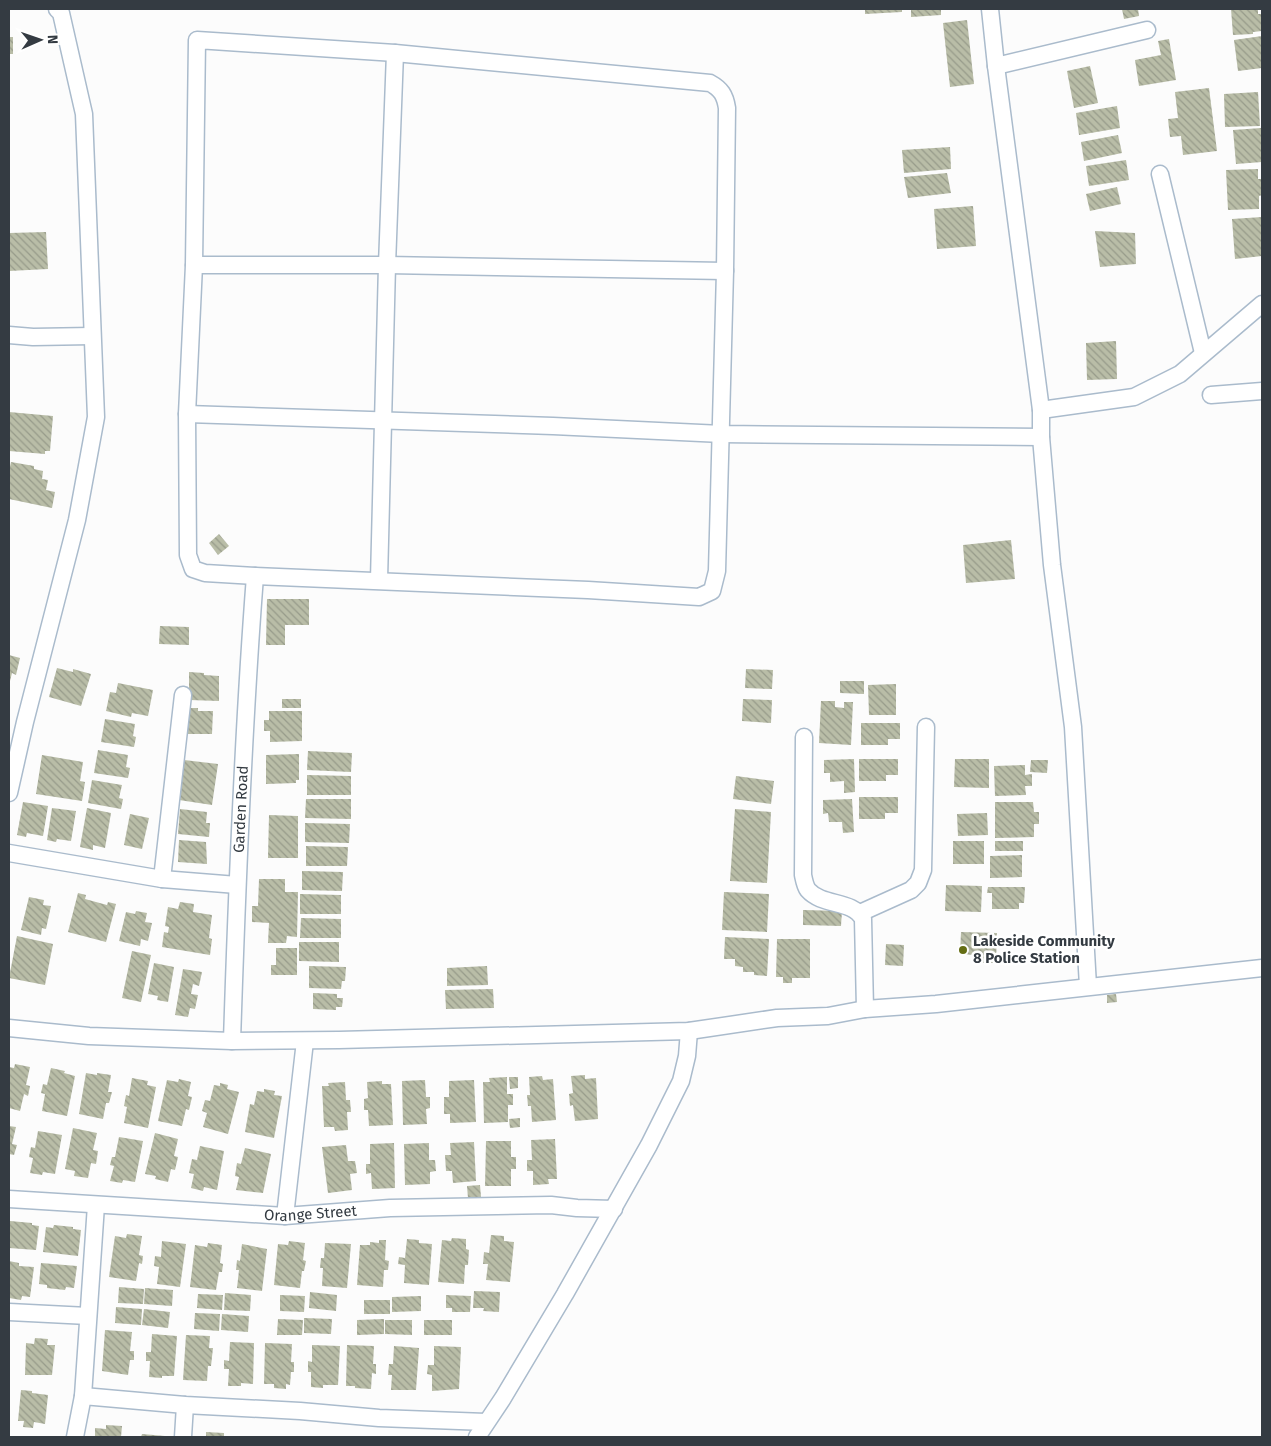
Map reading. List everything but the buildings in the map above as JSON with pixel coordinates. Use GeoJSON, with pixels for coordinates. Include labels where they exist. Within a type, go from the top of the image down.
{"type":"FeatureCollection","features":[{"type":"Feature","properties":{"kind":"street"},"geometry":{"type":"LineString","coordinates":[[9,793],[25,722],[77,520],[96,417],[84,114],[61,13],[58,9]]}},
{"type":"Feature","properties":{"kind":"street"},"geometry":{"type":"LineString","coordinates":[[990,9],[1041,410],[1041,437],[1052,565],[1073,727],[1088,986]]}},
{"type":"Feature","properties":{"kind":"street"},"geometry":{"type":"LineString","coordinates":[[996,66],[1147,30]]}},
{"type":"Feature","properties":{"kind":"street"},"geometry":{"type":"LineString","coordinates":[[197,40],[395,53],[710,83],[719,88],[725,96],[727,108],[726,271],[722,434],[717,570],[712,591],[699,597],[379,580],[255,576],[205,573],[193,569],[188,556],[187,414],[194,265],[197,40]]}},
{"type":"Feature","properties":{"kind":"street"},"geometry":{"type":"LineString","coordinates":[[379,580],[387,265],[395,53]]}},
{"type":"Feature","properties":{"kind":"street"},"geometry":{"type":"LineString","coordinates":[[1160,174],[1203,353]]}},
{"type":"Feature","properties":{"kind":"street"},"geometry":{"type":"LineString","coordinates":[[194,265],[387,265],[726,271]]}},
{"type":"Feature","properties":{"kind":"street"},"geometry":{"type":"LineString","coordinates":[[1041,410],[1134,397],[1180,374],[1262,304]]}},
{"type":"Feature","properties":{"kind":"street"},"geometry":{"type":"LineString","coordinates":[[9,335],[33,337],[92,336]]}},
{"type":"Feature","properties":{"kind":"street"},"geometry":{"type":"LineString","coordinates":[[1211,395],[1262,391]]}},
{"type":"Feature","properties":{"kind":"street"},"geometry":{"type":"LineString","coordinates":[[187,414],[553,426],[722,434],[1041,437]]}},
{"type":"Feature","properties":{"kind":"street","name":"Garden Road"},"geometry":{"type":"LineString","coordinates":[[232,1041],[245,712],[255,576]]}},
{"type":"Feature","properties":{"kind":"street"},"geometry":{"type":"LineString","coordinates":[[162,879],[183,695]]}},
{"type":"Feature","properties":{"kind":"street"},"geometry":{"type":"LineString","coordinates":[[860,913],[911,890],[918,882],[923,870],[926,726]]}},
{"type":"Feature","properties":{"kind":"street"},"geometry":{"type":"LineString","coordinates":[[804,737],[803,875],[805,884],[808,890],[817,896],[854,908],[863,919],[865,1009]]}},
{"type":"Feature","properties":{"kind":"street"},"geometry":{"type":"LineString","coordinates":[[9,853],[162,879],[237,885]]}},
{"type":"Feature","properties":{"kind":"street"},"geometry":{"type":"LineString","coordinates":[[9,1028],[89,1036],[232,1041],[305,1041],[689,1031],[776,1018],[828,1016],[865,1009],[936,1004],[1262,968]]}},
{"type":"Feature","properties":{"kind":"street"},"geometry":{"type":"LineString","coordinates":[[477,1437],[503,1398],[565,1294],[645,1152],[681,1081],[687,1056],[689,1031]]}},
{"type":"Feature","properties":{"kind":"street"},"geometry":{"type":"LineString","coordinates":[[285,1216],[305,1041]]}},
{"type":"Feature","properties":{"kind":"street","name":"Orange Street"},"geometry":{"type":"LineString","coordinates":[[9,1199],[285,1216],[390,1208],[551,1205],[614,1209]]}},
{"type":"Feature","properties":{"kind":"street"},"geometry":{"type":"LineString","coordinates":[[75,1437],[83,1396],[96,1205]]}},
{"type":"Feature","properties":{"kind":"street"},"geometry":{"type":"LineString","coordinates":[[9,1312],[88,1316]]}},
{"type":"Feature","properties":{"kind":"street"},"geometry":{"type":"LineString","coordinates":[[83,1396],[379,1418],[486,1422]]}},
{"type":"Feature","properties":{"kind":"street"},"geometry":{"type":"LineString","coordinates":[[183,1437],[185,1405]]}},
{"type":"Feature","properties":{"kind":"place","name":"Lakeside Community 8 Police Station"},"geometry":{"type":"Point","coordinates":[963,950]}}]}
